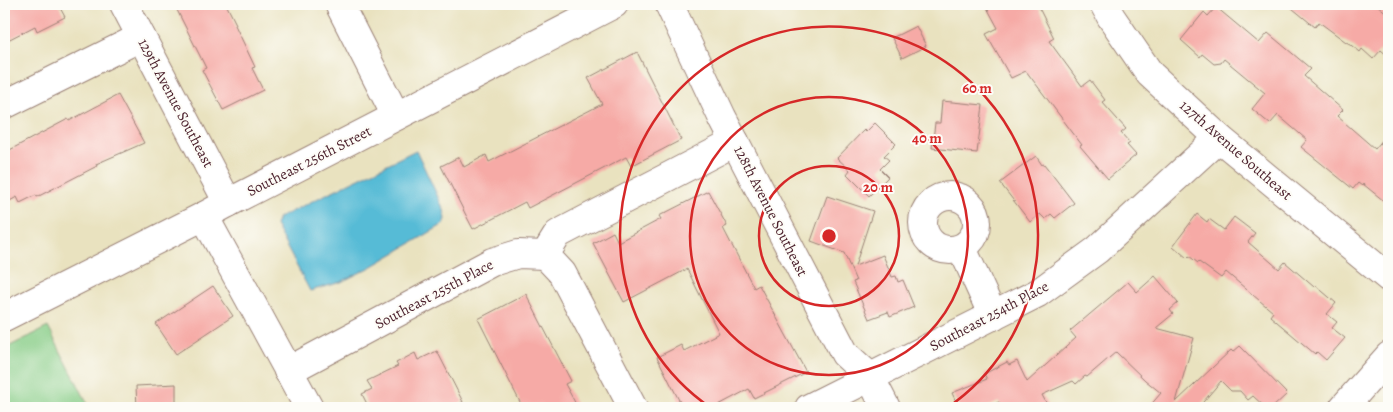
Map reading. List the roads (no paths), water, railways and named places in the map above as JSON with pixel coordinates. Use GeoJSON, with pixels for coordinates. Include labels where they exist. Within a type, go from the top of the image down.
{"type":"FeatureCollection","features":[{"type":"Feature","properties":{"kind":"street","name":"129th Avenue Southeast"},"geometry":{"type":"LineString","coordinates":[[124,4],[228,202]]}},
{"type":"Feature","properties":{"kind":"street"},"geometry":{"type":"LineString","coordinates":[[339,4],[396,116]]}},
{"type":"Feature","properties":{"kind":"street","name":"Southeast 256th Street"},"geometry":{"type":"LineString","coordinates":[[4,317],[614,4]]}},
{"type":"Feature","properties":{"kind":"street","name":"128th Avenue Southeast"},"geometry":{"type":"LineString","coordinates":[[669,4],[722,116],[845,354],[870,377],[886,408]]}},
{"type":"Feature","properties":{"kind":"street","name":"127th Avenue Southeast"},"geometry":{"type":"LineString","coordinates":[[1104,4],[1150,74],[1218,138],[1389,278]]}},
{"type":"Feature","properties":{"kind":"street"},"geometry":{"type":"LineString","coordinates":[[4,105],[141,37]]}},
{"type":"Feature","properties":{"kind":"street","name":"Southeast 254th Place"},"geometry":{"type":"LineString","coordinates":[[809,408],[1038,293],[1097,250],[1218,138]]}},
{"type":"Feature","properties":{"kind":"street"},"geometry":{"type":"LineString","coordinates":[[633,408],[562,273],[545,255],[558,234],[736,142]]}},
{"type":"Feature","properties":{"kind":"street"},"geometry":{"type":"LineString","coordinates":[[204,216],[309,408]]}},
{"type":"Feature","properties":{"kind":"street"},"geometry":{"type":"LineString","coordinates":[[962,248],[993,316]]}},
{"type":"Feature","properties":{"kind":"street","name":"Southeast 255th Place"},"geometry":{"type":"LineString","coordinates":[[288,371],[492,262],[518,254],[545,255]]}},
{"type":"Feature","properties":{"kind":"street"},"geometry":{"type":"LineString","coordinates":[[1343,408],[1389,356]]}},
{"type":"Feature","properties":{"kind":"water"},"geometry":{"type":"Polygon","coordinates":[[[416,150],[444,210],[446,219],[444,224],[371,267],[341,282],[310,291],[275,225],[278,218],[416,150]]]}}]}
